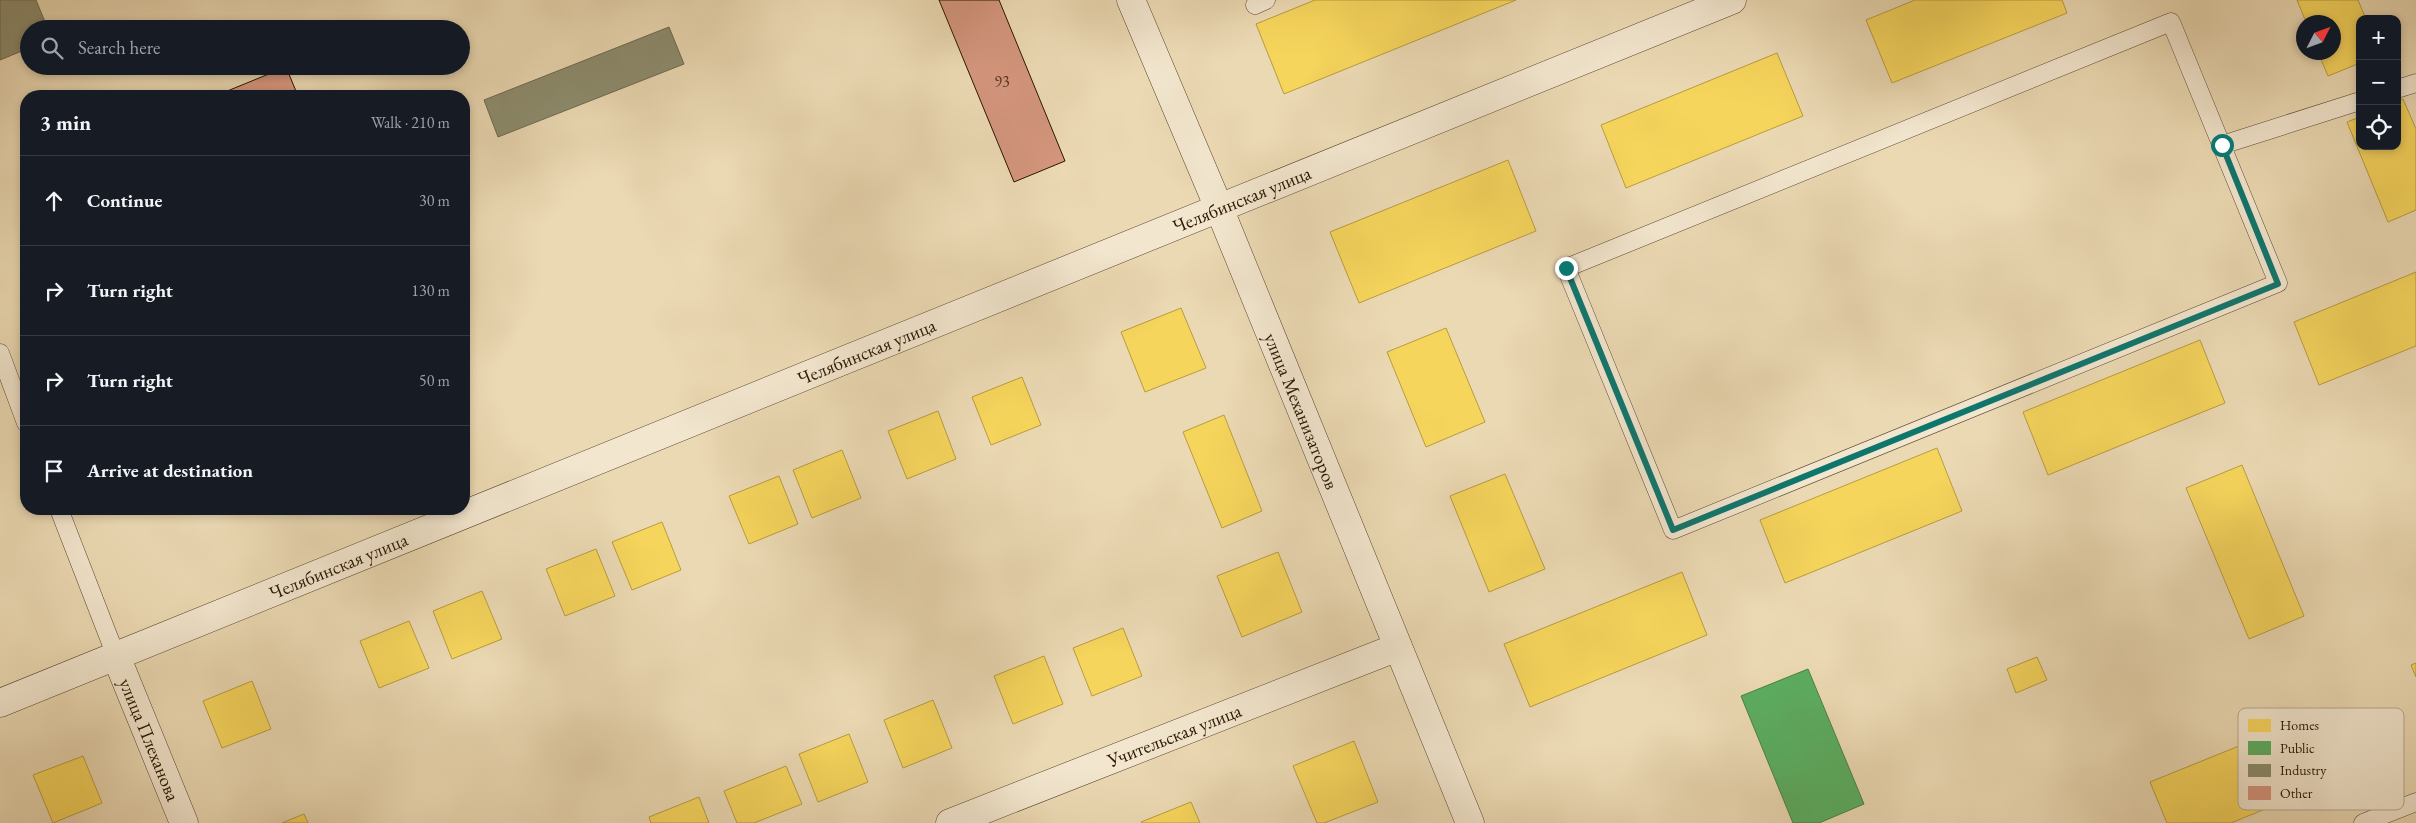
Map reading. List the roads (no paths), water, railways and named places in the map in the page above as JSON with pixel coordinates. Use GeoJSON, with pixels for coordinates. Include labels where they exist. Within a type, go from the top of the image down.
{"type":"FeatureCollection","features":[{"type":"Feature","properties":{"kind":"street","name":"улица Механизаторов"},"geometry":{"type":"LineString","coordinates":[[1131,0],[1219,208],[1470,823]]}},
{"type":"Feature","properties":{"kind":"street","name":"Челябинская улица"},"geometry":{"type":"LineString","coordinates":[[470,512],[1725,1]]}},
{"type":"Feature","properties":{"kind":"street","name":"Челябинская улица"},"geometry":{"type":"LineString","coordinates":[[0,703],[463,515]]}},
{"type":"Feature","properties":{"kind":"street","name":"Учительская улица"},"geometry":{"type":"LineString","coordinates":[[950,823],[1398,647]]}},
{"type":"Feature","properties":{"kind":"street","name":"улица Плеханова"},"geometry":{"type":"LineString","coordinates":[[116,656],[184,823]]}},
{"type":"Feature","properties":{"kind":"lane"},"geometry":{"type":"LineString","coordinates":[[2171,22],[2222,145],[2278,284],[1673,530],[1566,268],[2171,22]]}},
{"type":"Feature","properties":{"kind":"lane"},"geometry":{"type":"LineString","coordinates":[[2401,88],[2416,83]]}},
{"type":"Feature","properties":{"kind":"lane"},"geometry":{"type":"LineString","coordinates":[[2222,145],[2356,102]]}},
{"type":"Feature","properties":{"kind":"lane"},"geometry":{"type":"LineString","coordinates":[[0,353],[20,407]]}},
{"type":"Feature","properties":{"kind":"lane"},"geometry":{"type":"LineString","coordinates":[[61,515],[116,656]]}},
{"type":"Feature","properties":{"kind":"lane"},"geometry":{"type":"LineString","coordinates":[[2404,807],[2416,802]]}},
{"type":"Feature","properties":{"kind":"lane"},"geometry":{"type":"LineString","coordinates":[[2363,823],[2396,810]]}}]}
